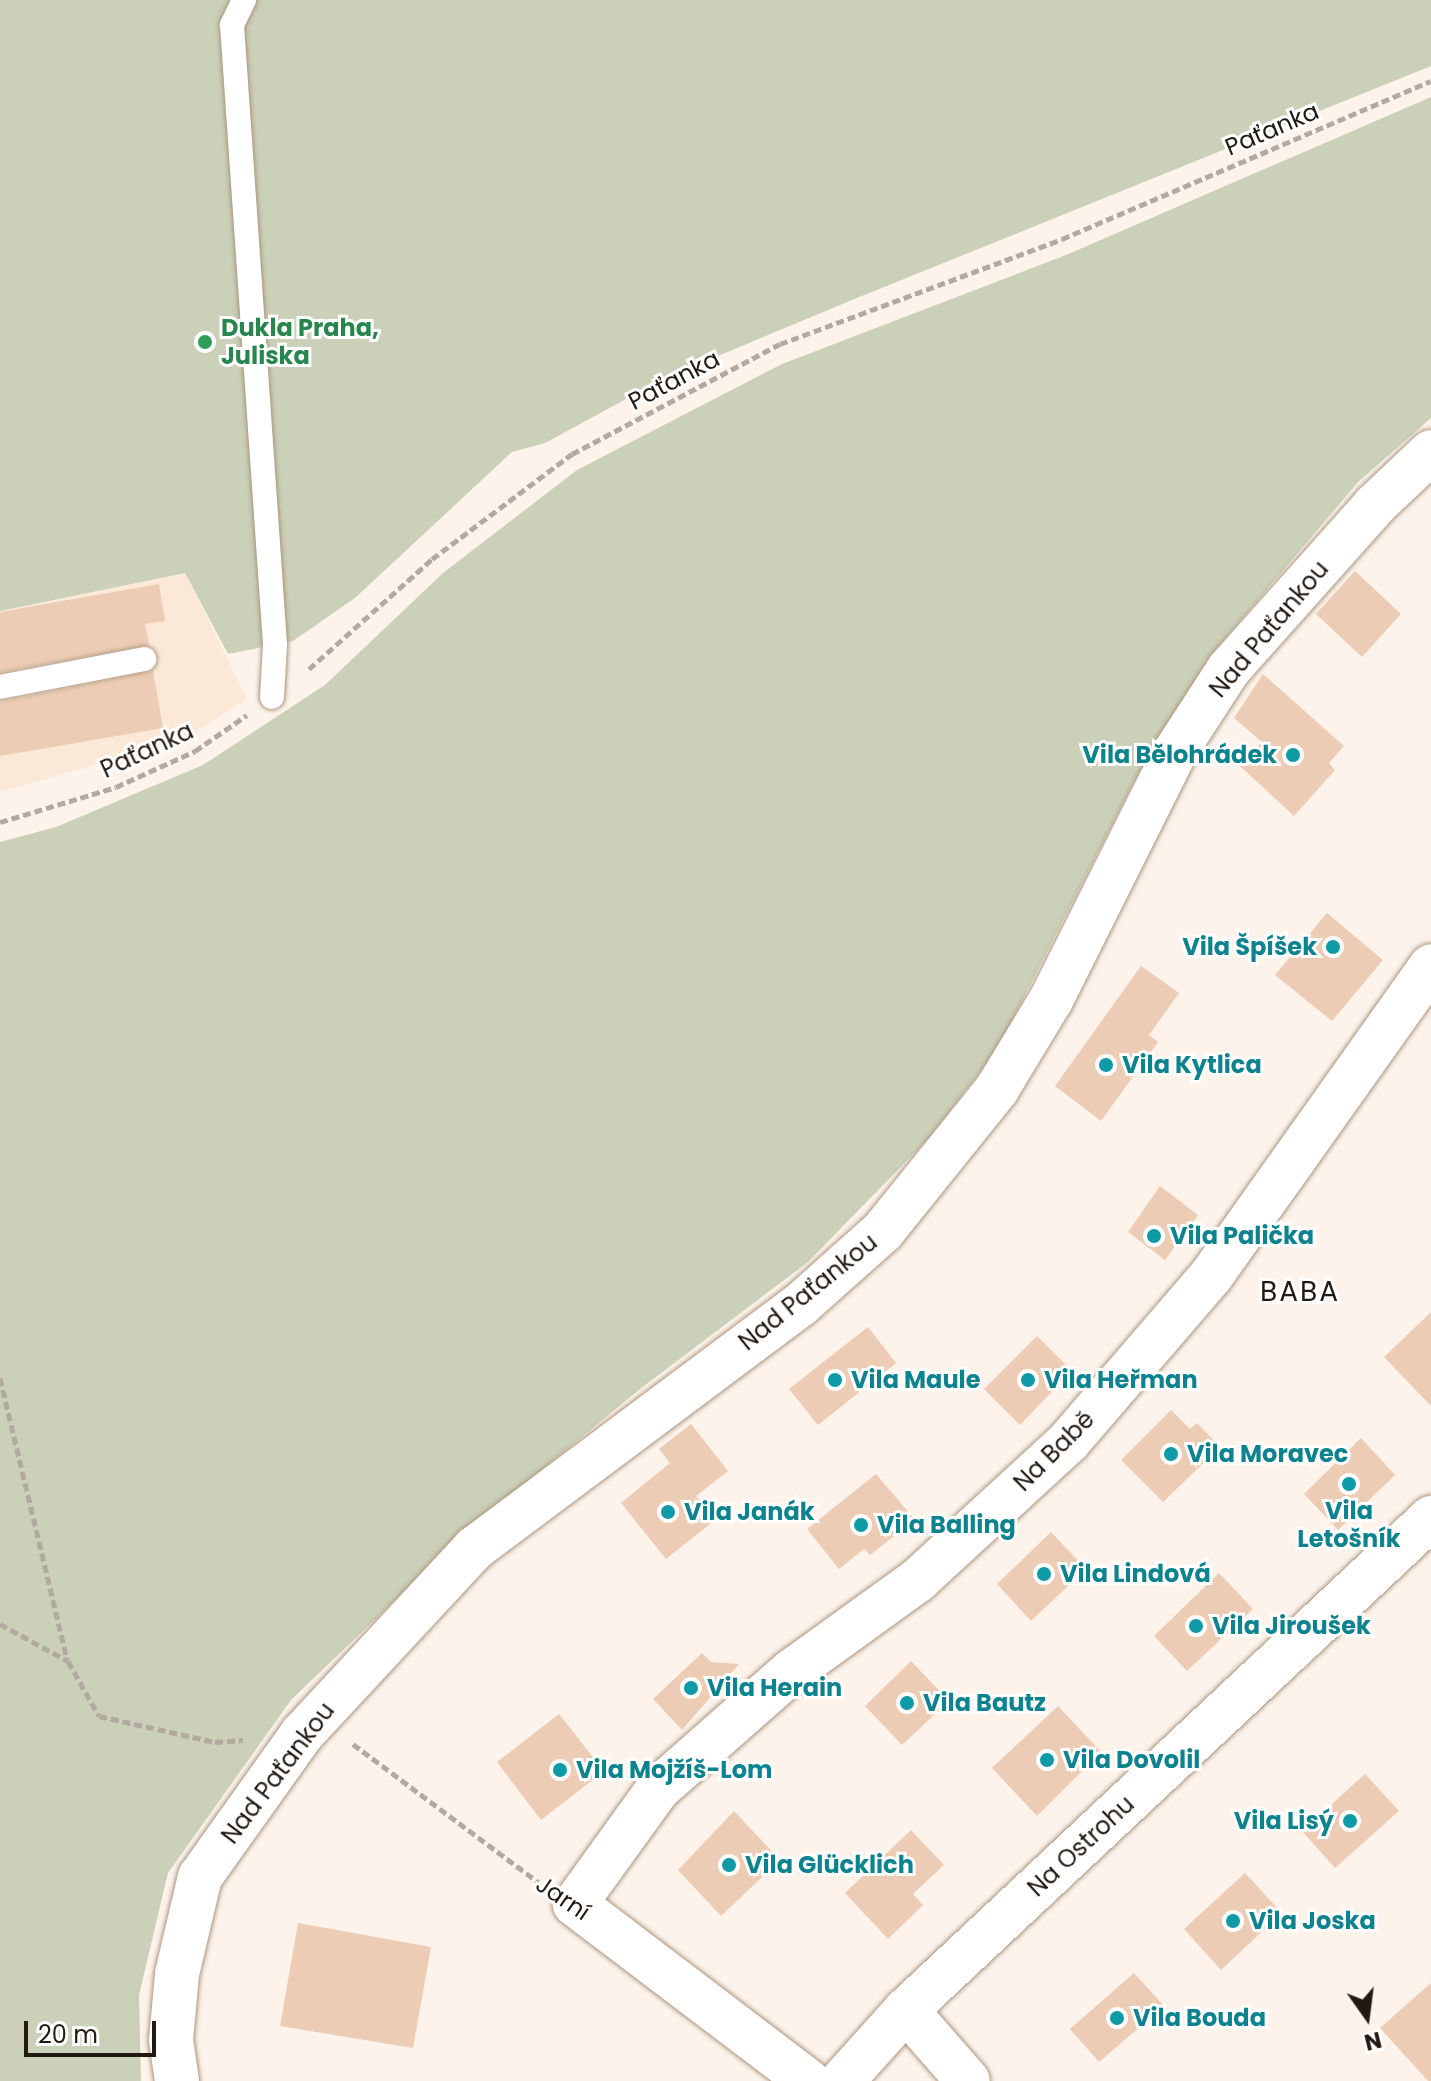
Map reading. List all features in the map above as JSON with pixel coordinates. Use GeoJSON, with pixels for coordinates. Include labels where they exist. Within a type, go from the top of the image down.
{"type":"FeatureCollection","features":[{"type":"Feature","properties":{"kind":"street","name":"Nad Paťankou"},"geometry":{"type":"LineString","coordinates":[[177,2081],[171,2040],[177,1974],[200,1877],[309,1726],[475,1548],[800,1305],[883,1231],[997,1089],[1051,1000],[1175,752],[1229,669],[1375,505],[1431,452]]}},
{"type":"Feature","properties":{"kind":"street","name":"Na Babě"},"geometry":{"type":"LineString","coordinates":[[575,1904],[658,1789],[792,1671],[918,1580],[1069,1441],[1211,1276],[1431,966]]}},
{"type":"Feature","properties":{"kind":"street","name":"Na Ostrohu"},"geometry":{"type":"LineString","coordinates":[[842,2081],[906,2010],[1431,1518]]}},
{"type":"Feature","properties":{"kind":"street","name":"Jarní"},"geometry":{"type":"LineString","coordinates":[[575,1904],[808,2081]]}},
{"type":"Feature","properties":{"kind":"street"},"geometry":{"type":"LineString","coordinates":[[906,2010],[968,2081]]}},
{"type":"Feature","properties":{"kind":"lane"},"geometry":{"type":"LineString","coordinates":[[244,0],[232,25],[275,645],[272,697]]}},
{"type":"Feature","properties":{"kind":"lane"},"geometry":{"type":"LineString","coordinates":[[0,687],[144,659]]}},
{"type":"Feature","properties":{"kind":"path","name":"Paťanka"},"geometry":{"type":"LineString","coordinates":[[0,822],[116,787],[195,751],[272,697],[432,559],[586,447],[780,344],[1062,239],[1431,81]]}},
{"type":"Feature","properties":{"kind":"path"},"geometry":{"type":"LineString","coordinates":[[0,1378],[68,1661],[99,1716],[215,1742],[309,1726]]}},
{"type":"Feature","properties":{"kind":"path"},"geometry":{"type":"LineString","coordinates":[[0,1624],[68,1661]]}},
{"type":"Feature","properties":{"kind":"path","name":"Jarní"},"geometry":{"type":"LineString","coordinates":[[309,1726],[575,1904]]}},
{"type":"Feature","properties":{"kind":"shaded area"},"geometry":{"type":"Polygon","coordinates":[[[185,573],[247,699],[182,740],[0,792],[0,611],[185,573]]]}},
{"type":"Feature","properties":{"kind":"green space"},"geometry":{"type":"Polygon","coordinates":[[[0,0],[1431,0],[1431,66],[663,379],[545,443],[512,452],[355,598],[293,641],[228,654],[185,573],[0,611],[0,0]]]}},
{"type":"Feature","properties":{"kind":"green space"},"geometry":{"type":"Polygon","coordinates":[[[1431,97],[1431,418],[1358,482],[1208,659],[1133,784],[997,1050],[929,1138],[808,1262],[640,1389],[466,1532],[291,1700],[168,1873],[139,1995],[141,2081],[0,2081],[0,842],[56,827],[203,765],[325,685],[443,573],[577,470],[782,364],[1066,255],[1431,97]]]}},
{"type":"Feature","properties":{"kind":"building"},"geometry":{"type":"Polygon","coordinates":[[[1355,571],[1401,614],[1362,657],[1316,614],[1355,571]]]}},
{"type":"Feature","properties":{"kind":"building"},"geometry":{"type":"Polygon","coordinates":[[[159,584],[165,621],[145,624],[149,645],[0,672],[0,612],[159,584]]]}},
{"type":"Feature","properties":{"kind":"building"},"geometry":{"type":"Polygon","coordinates":[[[153,671],[163,728],[0,756],[0,702],[153,671]]]}},
{"type":"Feature","properties":{"kind":"building","name":"Vila Bělohrádek"},"geometry":{"type":"Polygon","coordinates":[[[1263,674],[1344,746],[1329,763],[1335,770],[1294,816],[1240,766],[1262,742],[1234,718],[1263,674]]]}},
{"type":"Feature","properties":{"kind":"building","name":"Vila Špíšek"},"geometry":{"type":"Polygon","coordinates":[[[1327,913],[1383,960],[1332,1021],[1275,975],[1327,913]]]}},
{"type":"Feature","properties":{"kind":"building","name":"Vila Kytlica"},"geometry":{"type":"Polygon","coordinates":[[[1141,966],[1179,993],[1149,1035],[1158,1042],[1101,1121],[1055,1086],[1141,966]]]}},
{"type":"Feature","properties":{"kind":"building","name":"Vila Palička"},"geometry":{"type":"Polygon","coordinates":[[[1160,1186],[1198,1215],[1165,1260],[1128,1232],[1160,1186]]]}},
{"type":"Feature","properties":{"kind":"building"},"geometry":{"type":"Polygon","coordinates":[[[1431,1312],[1431,1406],[1384,1357],[1431,1312]]]}},
{"type":"Feature","properties":{"kind":"building","name":"Vila Maule"},"geometry":{"type":"Polygon","coordinates":[[[868,1327],[896,1363],[818,1425],[789,1389],[868,1327]]]}},
{"type":"Feature","properties":{"kind":"building","name":"Vila Heřman"},"geometry":{"type":"Polygon","coordinates":[[[1037,1336],[1072,1371],[1020,1425],[984,1389],[1037,1336]]]}},
{"type":"Feature","properties":{"kind":"building","name":"Vila Moravec"},"geometry":{"type":"Polygon","coordinates":[[[1171,1410],[1190,1429],[1197,1423],[1220,1447],[1163,1502],[1121,1460],[1171,1410]]]}},
{"type":"Feature","properties":{"kind":"building","name":"Vila Janák"},"geometry":{"type":"Polygon","coordinates":[[[691,1424],[728,1471],[696,1496],[715,1520],[666,1559],[621,1503],[670,1463],[659,1449],[691,1424]]]}},
{"type":"Feature","properties":{"kind":"building","name":"Vila Letošník"},"geometry":{"type":"Polygon","coordinates":[[[1361,1438],[1395,1475],[1338,1530],[1304,1494],[1361,1438]]]}},
{"type":"Feature","properties":{"kind":"building","name":"Vila Balling"},"geometry":{"type":"Polygon","coordinates":[[[876,1474],[915,1520],[870,1555],[864,1549],[839,1569],[807,1529],[876,1474]]]}},
{"type":"Feature","properties":{"kind":"building","name":"Vila Lindová"},"geometry":{"type":"Polygon","coordinates":[[[1051,1532],[1086,1569],[1031,1621],[997,1584],[1051,1532]]]}},
{"type":"Feature","properties":{"kind":"building","name":"Vila Jiroušek"},"geometry":{"type":"Polygon","coordinates":[[[1219,1573],[1253,1609],[1187,1671],[1154,1636],[1219,1573]]]}},
{"type":"Feature","properties":{"kind":"building","name":"Vila Herain"},"geometry":{"type":"Polygon","coordinates":[[[702,1653],[711,1662],[739,1664],[682,1730],[653,1699],[702,1653]]]}},
{"type":"Feature","properties":{"kind":"building","name":"Vila Bautz"},"geometry":{"type":"Polygon","coordinates":[[[911,1661],[949,1701],[902,1745],[865,1706],[911,1661]]]}},
{"type":"Feature","properties":{"kind":"building","name":"Vila Dovolil"},"geometry":{"type":"Polygon","coordinates":[[[1058,1706],[1101,1752],[1037,1816],[992,1768],[1058,1706]]]}},
{"type":"Feature","properties":{"kind":"building","name":"Vila Mojžíš-Lom"},"geometry":{"type":"Polygon","coordinates":[[[559,1714],[604,1771],[541,1820],[497,1762],[559,1714]]]}},
{"type":"Feature","properties":{"kind":"building","name":"Vila Lisý"},"geometry":{"type":"Polygon","coordinates":[[[1365,1774],[1399,1811],[1335,1868],[1302,1831],[1365,1774]]]}},
{"type":"Feature","properties":{"kind":"building","name":"Vila Glücklich"},"geometry":{"type":"Polygon","coordinates":[[[734,1811],[780,1860],[721,1916],[678,1870],[734,1811]]]}},
{"type":"Feature","properties":{"kind":"building"},"geometry":{"type":"Polygon","coordinates":[[[911,1830],[944,1865],[913,1894],[923,1905],[888,1939],[845,1893],[911,1830]]]}},
{"type":"Feature","properties":{"kind":"building","name":"Vila Joska"},"geometry":{"type":"Polygon","coordinates":[[[1245,1873],[1282,1913],[1221,1970],[1184,1929],[1245,1873]]]}},
{"type":"Feature","properties":{"kind":"building"},"geometry":{"type":"Polygon","coordinates":[[[298,1923],[431,1947],[413,2048],[280,2026],[298,1923]]]}},
{"type":"Feature","properties":{"kind":"building","name":"Vila Bouda"},"geometry":{"type":"Polygon","coordinates":[[[1134,1973],[1164,2006],[1099,2062],[1070,2029],[1134,1973]]]}},
{"type":"Feature","properties":{"kind":"building"},"geometry":{"type":"Polygon","coordinates":[[[1431,1983],[1431,2081],[1428,2081],[1380,2028],[1431,1983]]]}},
{"type":"Feature","properties":{"kind":"place","name":"Dukla Praha, Juliska"},"geometry":{"type":"Point","coordinates":[205,342]}},
{"type":"Feature","properties":{"kind":"place","name":"Vila Bělohrádek"},"geometry":{"type":"Point","coordinates":[1293,755]}},
{"type":"Feature","properties":{"kind":"place","name":"Vila Špíšek"},"geometry":{"type":"Point","coordinates":[1333,947]}},
{"type":"Feature","properties":{"kind":"place","name":"Vila Kytlica"},"geometry":{"type":"Point","coordinates":[1106,1065]}},
{"type":"Feature","properties":{"kind":"place","name":"Vila Palička"},"geometry":{"type":"Point","coordinates":[1154,1236]}},
{"type":"Feature","properties":{"kind":"place","name":"Vila Maule"},"geometry":{"type":"Point","coordinates":[835,1380]}},
{"type":"Feature","properties":{"kind":"place","name":"Vila Heřman"},"geometry":{"type":"Point","coordinates":[1028,1380]}},
{"type":"Feature","properties":{"kind":"place","name":"Vila Moravec"},"geometry":{"type":"Point","coordinates":[1171,1454]}},
{"type":"Feature","properties":{"kind":"place","name":"Vila Letošník"},"geometry":{"type":"Point","coordinates":[1349,1484]}},
{"type":"Feature","properties":{"kind":"place","name":"Vila Janák"},"geometry":{"type":"Point","coordinates":[668,1512]}},
{"type":"Feature","properties":{"kind":"place","name":"Vila Balling"},"geometry":{"type":"Point","coordinates":[861,1525]}},
{"type":"Feature","properties":{"kind":"place","name":"Vila Lindová"},"geometry":{"type":"Point","coordinates":[1044,1574]}},
{"type":"Feature","properties":{"kind":"place","name":"Vila Jiroušek"},"geometry":{"type":"Point","coordinates":[1196,1626]}},
{"type":"Feature","properties":{"kind":"place","name":"Vila Herain"},"geometry":{"type":"Point","coordinates":[691,1688]}},
{"type":"Feature","properties":{"kind":"place","name":"Vila Bautz"},"geometry":{"type":"Point","coordinates":[907,1703]}},
{"type":"Feature","properties":{"kind":"place","name":"Vila Dovolil"},"geometry":{"type":"Point","coordinates":[1047,1760]}},
{"type":"Feature","properties":{"kind":"place","name":"Vila Mojžíš-Lom"},"geometry":{"type":"Point","coordinates":[560,1770]}},
{"type":"Feature","properties":{"kind":"place","name":"Vila Lisý"},"geometry":{"type":"Point","coordinates":[1350,1821]}},
{"type":"Feature","properties":{"kind":"place","name":"Vila Glücklich"},"geometry":{"type":"Point","coordinates":[729,1865]}},
{"type":"Feature","properties":{"kind":"place","name":"Vila Joska"},"geometry":{"type":"Point","coordinates":[1233,1921]}},
{"type":"Feature","properties":{"kind":"place","name":"Vila Bouda"},"geometry":{"type":"Point","coordinates":[1117,2018]}},
{"type":"Feature","properties":{"kind":"district","name":"BABA"},"geometry":{"type":"Point","coordinates":[1300,1292]}}]}
